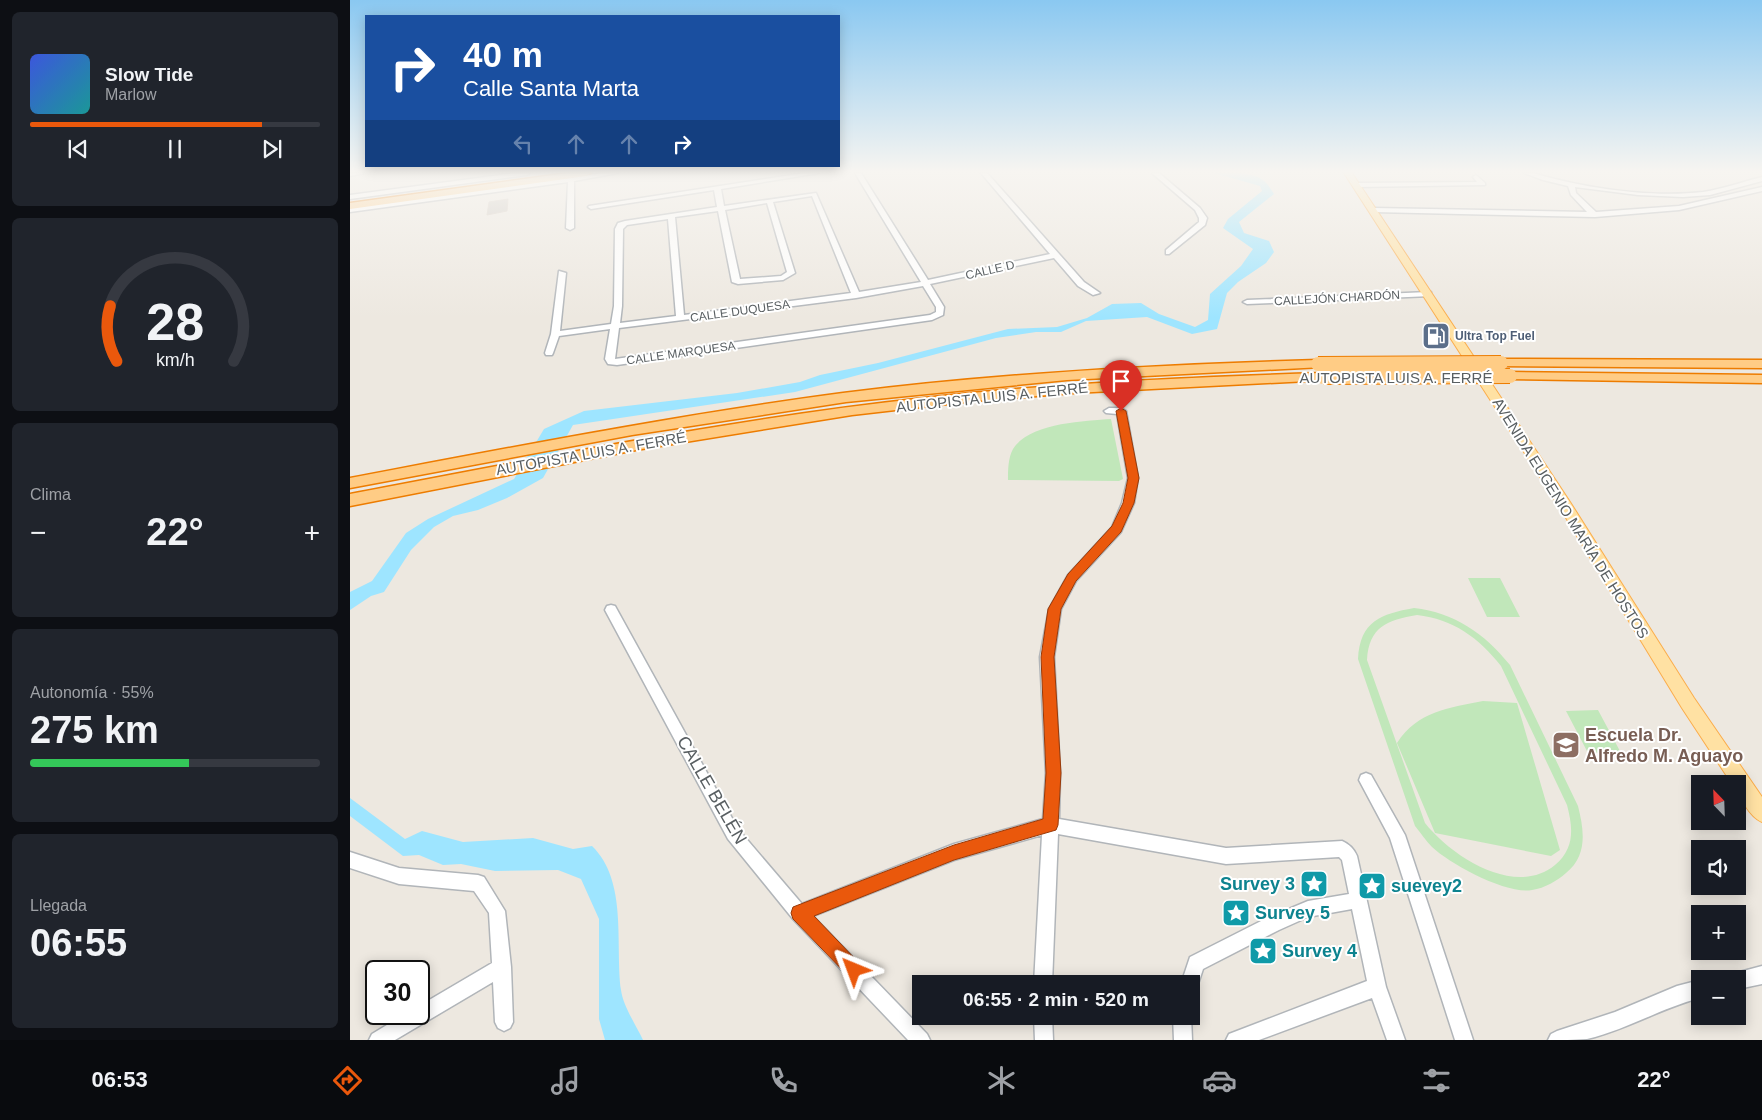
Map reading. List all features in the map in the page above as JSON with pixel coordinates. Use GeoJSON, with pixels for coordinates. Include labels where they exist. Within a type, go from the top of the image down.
{"type":"FeatureCollection","features":[{"type":"Feature","properties":{"kind":"highway","name":"AUTOPISTA LUIS A. FERRÉ"},"geometry":{"type":"LineString","coordinates":[[350,500],[655,440],[921,402],[1321,370],[1501,363],[1762,364]]}},
{"type":"Feature","properties":{"kind":"highway","name":"AUTOPISTA LUIS A. FERRÉ"},"geometry":{"type":"LineString","coordinates":[[350,483],[702,418],[914,389],[1126,370],[1321,370],[1510,376],[1762,379]]}},
{"type":"Feature","properties":{"kind":"highway"},"geometry":{"type":"LineString","coordinates":[[1616,378],[1641,383],[1762,387]]}},
{"type":"Feature","properties":{"kind":"main road","name":"AVENIDA EUGENIO MARÍA DE HOSTOS"},"geometry":{"type":"LineString","coordinates":[[1381,222],[1565,505],[1688,703],[1762,813]]}},
{"type":"Feature","properties":{"kind":"street"},"geometry":{"type":"LineString","coordinates":[[570,228],[571,222]]}},
{"type":"Feature","properties":{"kind":"street","name":"CALLE MARQUESA"},"geometry":{"type":"LineString","coordinates":[[640,222],[621,225],[617,327],[611,362],[886,325],[932,317],[940,313],[940,307],[887,222]]}},
{"type":"Feature","properties":{"kind":"street"},"geometry":{"type":"LineString","coordinates":[[671,222],[680,319]]}},
{"type":"Feature","properties":{"kind":"street"},"geometry":{"type":"LineString","coordinates":[[723,222],[735,280],[744,283],[783,278],[791,273],[775,222]]}},
{"type":"Feature","properties":{"kind":"street","name":"CALLE MARQUESA"},"geometry":{"type":"LineString","coordinates":[[827,222],[856,296]]}},
{"type":"Feature","properties":{"kind":"street"},"geometry":{"type":"LineString","coordinates":[[1026,222],[1082,284],[1096,293]]}},
{"type":"Feature","properties":{"kind":"street"},"geometry":{"type":"LineString","coordinates":[[1170,252],[1202,222]]}},
{"type":"Feature","properties":{"kind":"street","name":"CALLE D"},"geometry":{"type":"LineString","coordinates":[[925,284],[1055,255]]}},
{"type":"Feature","properties":{"kind":"street"},"geometry":{"type":"LineString","coordinates":[[549,353],[555,334],[562,273]]}},
{"type":"Feature","properties":{"kind":"street","name":"CALLE DUQUESA"},"geometry":{"type":"LineString","coordinates":[[555,334],[856,296],[925,284]]}},
{"type":"Feature","properties":{"kind":"street","name":"CALLEJÓN CHARDÓN"},"geometry":{"type":"LineString","coordinates":[[1247,302],[1428,294]]}},
{"type":"Feature","properties":{"kind":"street"},"geometry":{"type":"LineString","coordinates":[[1043,975],[1053,773],[1048,657],[1054,609],[1072,578],[1116,529],[1128,503],[1133,478],[1115,411]]}},
{"type":"Feature","properties":{"kind":"street","name":"CALLE BELÉN"},"geometry":{"type":"LineString","coordinates":[[611,610],[733,834],[799,913],[921,1040]]}},
{"type":"Feature","properties":{"kind":"street"},"geometry":{"type":"LineString","coordinates":[[1366,780],[1397,835],[1464,1040]]}},
{"type":"Feature","properties":{"kind":"street"},"geometry":{"type":"LineString","coordinates":[[799,913],[954,852],[1051,825],[1226,856],[1342,848],[1349,856],[1377,987],[1396,1040]]}},
{"type":"Feature","properties":{"kind":"street"},"geometry":{"type":"LineString","coordinates":[[350,861],[399,876],[478,884],[498,911],[504,1022]]}},
{"type":"Feature","properties":{"kind":"street"},"geometry":{"type":"LineString","coordinates":[[1193,975],[1196,964],[1273,924],[1308,909],[1358,900]]}},
{"type":"Feature","properties":{"kind":"street"},"geometry":{"type":"LineString","coordinates":[[378,1040],[502,967]]}},
{"type":"Feature","properties":{"kind":"street"},"geometry":{"type":"LineString","coordinates":[[1746,978],[1762,974]]}},
{"type":"Feature","properties":{"kind":"street"},"geometry":{"type":"LineString","coordinates":[[1235,1040],[1377,987]]}},
{"type":"Feature","properties":{"kind":"street"},"geometry":{"type":"LineString","coordinates":[[1557,1040],[1615,1021],[1677,995],[1691,991]]}},
{"type":"Feature","properties":{"kind":"street"},"geometry":{"type":"LineString","coordinates":[[1043,1025],[1044,1040]]}},
{"type":"Feature","properties":{"kind":"street"},"geometry":{"type":"LineString","coordinates":[[1182,1025],[1183,1040]]}},
{"type":"Feature","properties":{"kind":"green space"},"geometry":{"type":"Polygon","coordinates":[[[1111,419],[1123,479],[1119,481],[1008,480],[1009,460],[1013,449],[1021,440],[1031,434],[1058,425],[1111,419]]]}},
{"type":"Feature","properties":{"kind":"green space"},"geometry":{"type":"Polygon","coordinates":[[[1468,578],[1500,578],[1520,617],[1487,617],[1468,578]]]}},
{"type":"Feature","properties":{"kind":"green space"},"geometry":{"type":"Polygon","coordinates":[[[1414,608],[1443,615],[1468,626],[1490,643],[1510,665],[1578,806],[1583,842],[1578,858],[1573,866],[1559,879],[1542,888],[1521,890],[1508,888],[1479,877],[1440,854],[1415,826],[1358,659],[1363,636],[1374,622],[1392,613],[1414,608]],[[1417,615],[1406,617],[1382,627],[1371,640],[1367,660],[1425,823],[1436,836],[1451,848],[1485,869],[1503,875],[1521,877],[1539,874],[1555,865],[1562,858],[1569,845],[1571,830],[1567,805],[1501,666],[1484,647],[1464,631],[1430,617],[1417,615]]]}},
{"type":"Feature","properties":{"kind":"green space"},"geometry":{"type":"Polygon","coordinates":[[[1483,701],[1517,703],[1560,850],[1551,856],[1435,833],[1397,743],[1405,732],[1424,717],[1446,709],[1483,701]]]}},
{"type":"Feature","properties":{"kind":"green space"},"geometry":{"type":"Polygon","coordinates":[[[1598,710],[1621,753],[1588,753],[1566,711],[1598,710]]]}},
{"type":"Feature","properties":{"kind":"water"},"geometry":{"type":"Polygon","coordinates":[[[1227,222],[1240,222],[1244,233],[1269,241],[1274,252],[1266,263],[1238,282],[1227,293],[1217,329],[1192,334],[1147,317],[1086,321],[1061,332],[1036,332],[996,338],[795,392],[573,425],[543,478],[507,498],[478,510],[453,516],[434,527],[411,550],[384,592],[371,596],[350,610],[350,592],[372,581],[406,533],[428,519],[514,479],[544,429],[584,411],[737,393],[800,382],[820,375],[878,363],[1008,329],[1057,327],[1087,318],[1112,304],[1141,303],[1159,314],[1195,327],[1208,320],[1210,294],[1241,266],[1253,249],[1223,228],[1227,222]]]}},
{"type":"Feature","properties":{"kind":"water"},"geometry":{"type":"Polygon","coordinates":[[[350,798],[405,839],[422,831],[463,842],[533,838],[573,849],[592,846],[603,860],[611,877],[618,914],[622,996],[643,1040],[605,1040],[599,1019],[599,919],[581,879],[558,870],[495,871],[461,864],[443,865],[419,855],[403,856],[350,816],[350,798]]]}},
{"type":"Feature","properties":{"kind":"place","name":"Ultra Top Fuel"},"geometry":{"type":"Point","coordinates":[1436,336]}},
{"type":"Feature","properties":{"kind":"place","name":"Escuela Dr. Alfredo M. Aguayo"},"geometry":{"type":"Point","coordinates":[1566,745]}},
{"type":"Feature","properties":{"kind":"place","name":"Survey 3"},"geometry":{"type":"Point","coordinates":[1314,884]}},
{"type":"Feature","properties":{"kind":"place","name":"suevey2"},"geometry":{"type":"Point","coordinates":[1372,886]}},
{"type":"Feature","properties":{"kind":"place","name":"Survey 5"},"geometry":{"type":"Point","coordinates":[1236,913]}},
{"type":"Feature","properties":{"kind":"place","name":"Survey 4"},"geometry":{"type":"Point","coordinates":[1263,951]}},
{"type":"Feature","properties":{"kind":"route"},"geometry":{"type":"LineString","coordinates":[[854,970],[799,913],[954,852],[1051,825],[1053,773],[1048,657],[1054,609],[1072,578],[1116,529],[1128,503],[1133,478],[1121,411]]}}]}
